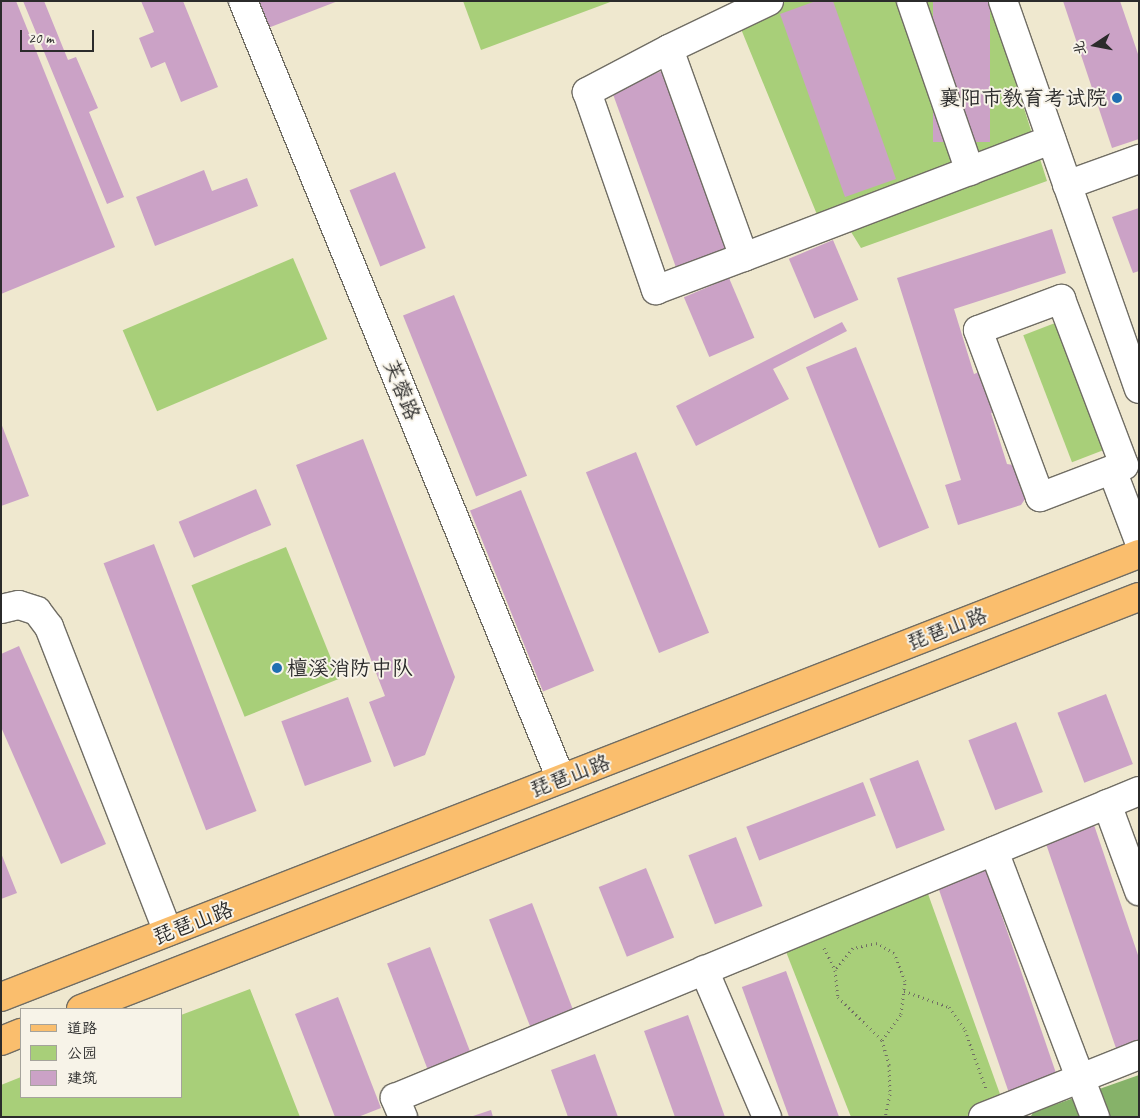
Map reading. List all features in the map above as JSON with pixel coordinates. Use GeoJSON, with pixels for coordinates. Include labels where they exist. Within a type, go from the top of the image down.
{"type":"FeatureCollection","features":[{"type":"Feature","properties":{"kind":"main road","name":"琵琶山路"},"geometry":{"type":"LineString","coordinates":[[1,997],[1139,554]]}},
{"type":"Feature","properties":{"kind":"main road","name":"琵琶山路"},"geometry":{"type":"LineString","coordinates":[[85,1008],[1139,597]]}},
{"type":"Feature","properties":{"kind":"main road"},"geometry":{"type":"LineString","coordinates":[[1,1040],[20,1033]]}},
{"type":"Feature","properties":{"kind":"street","name":"芙蓉路"},"geometry":{"type":"LineString","coordinates":[[243,1],[561,779]]}},
{"type":"Feature","properties":{"kind":"street"},"geometry":{"type":"LineString","coordinates":[[769,1],[669,48],[587,92],[656,290],[1051,140]]}},
{"type":"Feature","properties":{"kind":"street"},"geometry":{"type":"LineString","coordinates":[[911,1],[970,171]]}},
{"type":"Feature","properties":{"kind":"street"},"geometry":{"type":"LineString","coordinates":[[1003,1],[1139,389]]}},
{"type":"Feature","properties":{"kind":"street"},"geometry":{"type":"LineString","coordinates":[[669,48],[744,257]]}},
{"type":"Feature","properties":{"kind":"street"},"geometry":{"type":"LineString","coordinates":[[1067,185],[1139,159]]}},
{"type":"Feature","properties":{"kind":"street"},"geometry":{"type":"LineString","coordinates":[[1061,299],[1124,465],[1112,470],[1040,496],[978,330],[1061,299]]}},
{"type":"Feature","properties":{"kind":"street"},"geometry":{"type":"LineString","coordinates":[[1112,470],[1139,541]]}},
{"type":"Feature","properties":{"kind":"street"},"geometry":{"type":"LineString","coordinates":[[1,609],[19,605],[37,611],[49,627],[168,932]]}},
{"type":"Feature","properties":{"kind":"street"},"geometry":{"type":"LineString","coordinates":[[403,1117],[395,1098],[1139,791]]}},
{"type":"Feature","properties":{"kind":"street"},"geometry":{"type":"LineString","coordinates":[[1107,804],[1139,891]]}},
{"type":"Feature","properties":{"kind":"street"},"geometry":{"type":"LineString","coordinates":[[994,851],[1095,1117]]}},
{"type":"Feature","properties":{"kind":"street"},"geometry":{"type":"LineString","coordinates":[[704,970],[767,1117]]}},
{"type":"Feature","properties":{"kind":"street"},"geometry":{"type":"LineString","coordinates":[[989,1115],[1139,1055]]}},
{"type":"Feature","properties":{"kind":"path"},"geometry":{"type":"LineString","coordinates":[[882,1040],[901,1014],[905,981],[894,953],[877,943],[853,948],[836,970],[838,997],[882,1040],[889,1065],[890,1094],[885,1117]]}},
{"type":"Feature","properties":{"kind":"path"},"geometry":{"type":"LineString","coordinates":[[904,990],[950,1007],[965,1030],[989,1115]]}},
{"type":"Feature","properties":{"kind":"green space"},"geometry":{"type":"Polygon","coordinates":[[[463,1],[613,1],[481,50],[463,1]]]}},
{"type":"Feature","properties":{"kind":"green space"},"geometry":{"type":"Polygon","coordinates":[[[747,1],[990,1],[1047,181],[861,248],[835,206],[818,217],[732,7],[747,1]]]}},
{"type":"Feature","properties":{"kind":"green space"},"geometry":{"type":"Polygon","coordinates":[[[293,258],[327,339],[157,411],[123,330],[293,258]]]}},
{"type":"Feature","properties":{"kind":"green space"},"geometry":{"type":"Polygon","coordinates":[[[1055,323],[1104,450],[1072,462],[1023,335],[1055,323]]]}},
{"type":"Feature","properties":{"kind":"green space"},"geometry":{"type":"Polygon","coordinates":[[[286,547],[339,679],[245,717],[191,585],[286,547]]]}},
{"type":"Feature","properties":{"kind":"green space"},"geometry":{"type":"Polygon","coordinates":[[[923,880],[1005,1108],[984,1117],[851,1117],[781,939],[923,880]]]}},
{"type":"Feature","properties":{"kind":"green space"},"geometry":{"type":"Polygon","coordinates":[[[250,989],[300,1117],[1,1117],[1,1085],[20,1077],[20,1098],[182,1098],[182,1015],[250,989]]]}},
{"type":"Feature","properties":{"kind":"green space"},"geometry":{"type":"Polygon","coordinates":[[[1139,1075],[1139,1117],[1030,1117],[1034,1112],[1139,1075]]]}},
{"type":"Feature","properties":{"kind":"building"},"geometry":{"type":"Polygon","coordinates":[[[1,1],[16,1],[115,247],[1,294],[1,1]]]}},
{"type":"Feature","properties":{"kind":"building"},"geometry":{"type":"Polygon","coordinates":[[[23,1],[44,1],[68,60],[76,57],[98,108],[89,112],[124,197],[107,204],[23,1]]]}},
{"type":"Feature","properties":{"kind":"building"},"geometry":{"type":"Polygon","coordinates":[[[141,1],[183,1],[218,87],[181,102],[165,62],[151,68],[139,38],[154,32],[141,1]]]}},
{"type":"Feature","properties":{"kind":"building"},"geometry":{"type":"Polygon","coordinates":[[[258,1],[338,1],[268,28],[258,1]]]}},
{"type":"Feature","properties":{"kind":"building"},"geometry":{"type":"Polygon","coordinates":[[[816,1],[833,1],[896,179],[845,197],[780,14],[816,1]]]}},
{"type":"Feature","properties":{"kind":"building"},"geometry":{"type":"Polygon","coordinates":[[[933,1],[990,1],[990,142],[933,142],[933,1]]]}},
{"type":"Feature","properties":{"kind":"building","name":"襄阳市教育考试院"},"geometry":{"type":"Polygon","coordinates":[[[1063,1],[1120,1],[1139,57],[1139,139],[1112,148],[1063,1]]]}},
{"type":"Feature","properties":{"kind":"building"},"geometry":{"type":"Polygon","coordinates":[[[662,71],[729,254],[678,273],[611,89],[662,71]]]}},
{"type":"Feature","properties":{"kind":"building"},"geometry":{"type":"Polygon","coordinates":[[[204,170],[212,191],[247,178],[258,206],[155,246],[136,197],[204,170]]]}},
{"type":"Feature","properties":{"kind":"building"},"geometry":{"type":"Polygon","coordinates":[[[395,172],[426,248],[380,266],[350,190],[395,172]]]}},
{"type":"Feature","properties":{"kind":"building"},"geometry":{"type":"Polygon","coordinates":[[[1139,208],[1139,271],[1133,273],[1112,217],[1139,208]]]}},
{"type":"Feature","properties":{"kind":"building"},"geometry":{"type":"Polygon","coordinates":[[[1052,229],[1066,273],[954,309],[974,374],[985,370],[998,411],[991,413],[1007,464],[1019,466],[1029,493],[1021,505],[958,525],[945,485],[961,480],[897,278],[1052,229]]]}},
{"type":"Feature","properties":{"kind":"building"},"geometry":{"type":"Polygon","coordinates":[[[833,240],[858,300],[814,319],[789,259],[833,240]]]}},
{"type":"Feature","properties":{"kind":"building"},"geometry":{"type":"Polygon","coordinates":[[[729,278],[754,338],[709,357],[684,297],[729,278]]]}},
{"type":"Feature","properties":{"kind":"building"},"geometry":{"type":"Polygon","coordinates":[[[454,295],[527,476],[476,496],[403,316],[454,295]]]}},
{"type":"Feature","properties":{"kind":"building"},"geometry":{"type":"Polygon","coordinates":[[[842,322],[847,331],[773,369],[789,399],[696,446],[676,406],[842,322]]]}},
{"type":"Feature","properties":{"kind":"building"},"geometry":{"type":"Polygon","coordinates":[[[856,347],[929,528],[879,548],[806,367],[856,347]]]}},
{"type":"Feature","properties":{"kind":"building"},"geometry":{"type":"Polygon","coordinates":[[[1,423],[29,496],[1,506],[1,423]]]}},
{"type":"Feature","properties":{"kind":"building"},"geometry":{"type":"Polygon","coordinates":[[[363,439],[455,677],[425,755],[394,767],[369,702],[385,696],[296,465],[363,439]]]}},
{"type":"Feature","properties":{"kind":"building"},"geometry":{"type":"Polygon","coordinates":[[[636,452],[709,633],[659,653],[586,472],[636,452]]]}},
{"type":"Feature","properties":{"kind":"building"},"geometry":{"type":"Polygon","coordinates":[[[256,489],[271,525],[194,558],[179,522],[256,489]]]}},
{"type":"Feature","properties":{"kind":"building"},"geometry":{"type":"Polygon","coordinates":[[[521,490],[594,671],[543,691],[470,511],[521,490]]]}},
{"type":"Feature","properties":{"kind":"building"},"geometry":{"type":"Polygon","coordinates":[[[154,544],[256,811],[206,830],[104,563],[154,544]]]}},
{"type":"Feature","properties":{"kind":"building"},"geometry":{"type":"Polygon","coordinates":[[[19,646],[106,844],[61,864],[1,727],[1,654],[19,646]]]}},
{"type":"Feature","properties":{"kind":"building"},"geometry":{"type":"Polygon","coordinates":[[[1106,694],[1133,764],[1084,783],[1057,713],[1106,694]]]}},
{"type":"Feature","properties":{"kind":"building"},"geometry":{"type":"Polygon","coordinates":[[[348,697],[372,762],[305,786],[281,721],[348,697]]]}},
{"type":"Feature","properties":{"kind":"building"},"geometry":{"type":"Polygon","coordinates":[[[1016,722],[1043,792],[995,810],[968,740],[1016,722]]]}},
{"type":"Feature","properties":{"kind":"building"},"geometry":{"type":"Polygon","coordinates":[[[918,760],[945,830],[896,849],[869,779],[918,760]]]}},
{"type":"Feature","properties":{"kind":"building"},"geometry":{"type":"Polygon","coordinates":[[[863,782],[876,816],[759,860],[746,827],[863,782]]]}},
{"type":"Feature","properties":{"kind":"building"},"geometry":{"type":"Polygon","coordinates":[[[1092,819],[1139,958],[1139,1050],[1119,1057],[1043,835],[1092,819]]]}},
{"type":"Feature","properties":{"kind":"building"},"geometry":{"type":"Polygon","coordinates":[[[736,837],[763,906],[715,924],[688,855],[736,837]]]}},
{"type":"Feature","properties":{"kind":"building"},"geometry":{"type":"Polygon","coordinates":[[[1,853],[17,893],[1,899],[1,853]]]}},
{"type":"Feature","properties":{"kind":"building"},"geometry":{"type":"Polygon","coordinates":[[[983,861],[1059,1082],[1011,1099],[935,878],[983,861]]]}},
{"type":"Feature","properties":{"kind":"building"},"geometry":{"type":"Polygon","coordinates":[[[646,868],[674,938],[627,957],[599,887],[646,868]]]}},
{"type":"Feature","properties":{"kind":"building"},"geometry":{"type":"Polygon","coordinates":[[[532,903],[575,1014],[532,1031],[489,919],[532,903]]]}},
{"type":"Feature","properties":{"kind":"building"},"geometry":{"type":"Polygon","coordinates":[[[430,947],[472,1057],[429,1074],[387,963],[430,947]]]}},
{"type":"Feature","properties":{"kind":"building"},"geometry":{"type":"Polygon","coordinates":[[[786,971],[839,1117],[789,1117],[742,987],[786,971]]]}},
{"type":"Feature","properties":{"kind":"building"},"geometry":{"type":"Polygon","coordinates":[[[338,997],[381,1108],[358,1117],[335,1117],[295,1014],[338,997]]]}},
{"type":"Feature","properties":{"kind":"building"},"geometry":{"type":"Polygon","coordinates":[[[688,1015],[725,1117],[675,1117],[644,1031],[688,1015]]]}},
{"type":"Feature","properties":{"kind":"building"},"geometry":{"type":"Polygon","coordinates":[[[595,1054],[618,1117],[568,1117],[551,1070],[595,1054]]]}},
{"type":"Feature","properties":{"kind":"building"},"geometry":{"type":"Polygon","coordinates":[[[491,1110],[493,1117],[473,1117],[473,1116],[491,1110]]]}},
{"type":"Feature","properties":{"kind":"place","name":"襄阳市教育考试院"},"geometry":{"type":"Point","coordinates":[1117,98]}},
{"type":"Feature","properties":{"kind":"place","name":"檀溪消防中队"},"geometry":{"type":"Point","coordinates":[277,668]}}]}
